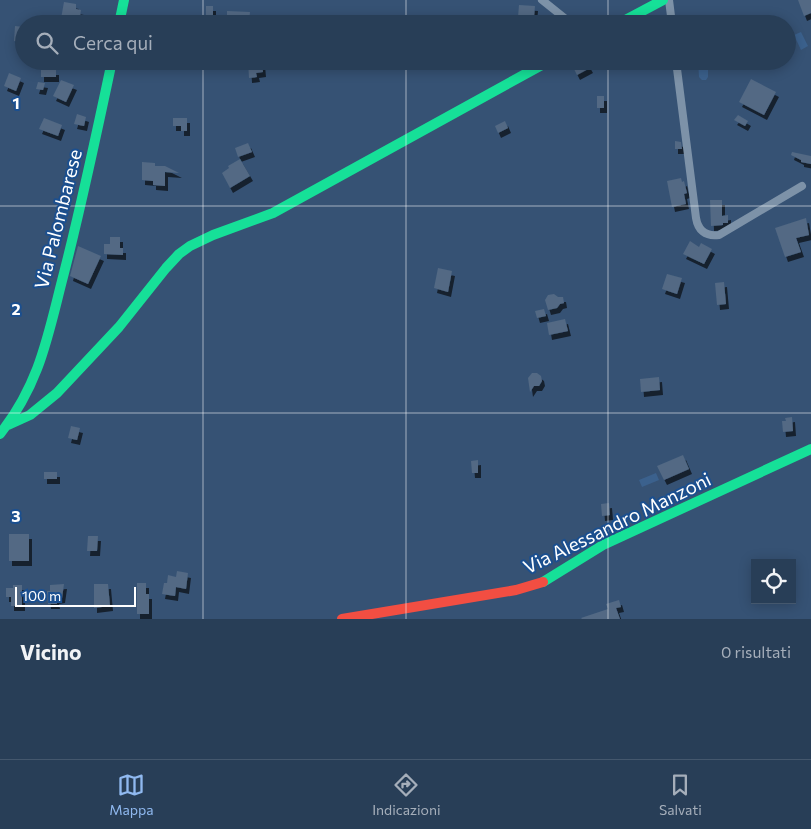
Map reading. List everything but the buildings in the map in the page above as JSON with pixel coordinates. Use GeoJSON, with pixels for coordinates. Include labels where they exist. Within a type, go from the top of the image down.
{"type":"FeatureCollection","features":[{"type":"Feature","properties":{"kind":"street"},"geometry":{"type":"LineString","coordinates":[[121,15],[124,0]]}},
{"type":"Feature","properties":{"kind":"street"},"geometry":{"type":"LineString","coordinates":[[542,0],[561,15]]}},
{"type":"Feature","properties":{"kind":"street"},"geometry":{"type":"LineString","coordinates":[[634,15],[662,0]]}},
{"type":"Feature","properties":{"kind":"street"},"geometry":{"type":"LineString","coordinates":[[668,0],[670,15]]}},
{"type":"Feature","properties":{"kind":"street","name":"Via Palombarese"},"geometry":{"type":"LineString","coordinates":[[0,434],[8,425],[31,387],[46,346],[80,211],[110,70]]}},
{"type":"Feature","properties":{"kind":"street"},"geometry":{"type":"LineString","coordinates":[[8,425],[28,416],[48,402],[112,336],[169,264],[197,241],[273,213],[533,70]]}},
{"type":"Feature","properties":{"kind":"street"},"geometry":{"type":"LineString","coordinates":[[677,70],[696,218],[701,230],[709,235],[718,235],[802,186]]}},
{"type":"Feature","properties":{"kind":"street","name":"Via Alessandro Manzoni"},"geometry":{"type":"LineString","coordinates":[[342,619],[512,591],[535,585],[550,578],[598,548],[811,449]]}},
{"type":"Feature","properties":{"kind":"water"},"geometry":{"type":"Polygon","coordinates":[[[801,32],[808,46],[801,50],[796,39],[796,34],[801,32]]]}},
{"type":"Feature","properties":{"kind":"water"},"geometry":{"type":"Polygon","coordinates":[[[699,70],[708,70],[706,80],[702,80],[699,77],[699,70]]]}},
{"type":"Feature","properties":{"kind":"water"},"geometry":{"type":"Polygon","coordinates":[[[656,473],[659,480],[642,487],[639,480],[656,473]]]}},
{"type":"Feature","properties":{"kind":"traffic: fast"},"geometry":{"type":"LineString","coordinates":[[121,15],[124,0]]}},
{"type":"Feature","properties":{"kind":"traffic: fast"},"geometry":{"type":"LineString","coordinates":[[635,15],[663,0]]}},
{"type":"Feature","properties":{"kind":"traffic: fast"},"geometry":{"type":"LineString","coordinates":[[0,434],[14,415],[25,395],[48,337],[77,220],[110,70]]}},
{"type":"Feature","properties":{"kind":"traffic: fast"},"geometry":{"type":"LineString","coordinates":[[8,425],[30,415],[57,393],[119,327],[166,268],[179,254],[190,246],[213,235],[273,213],[533,70]]}},
{"type":"Feature","properties":{"kind":"traffic: fast"},"geometry":{"type":"LineString","coordinates":[[543,582],[603,545],[811,449]]}},
{"type":"Feature","properties":{"kind":"traffic: jam"},"geometry":{"type":"LineString","coordinates":[[342,619],[516,590],[543,582]]}}]}
